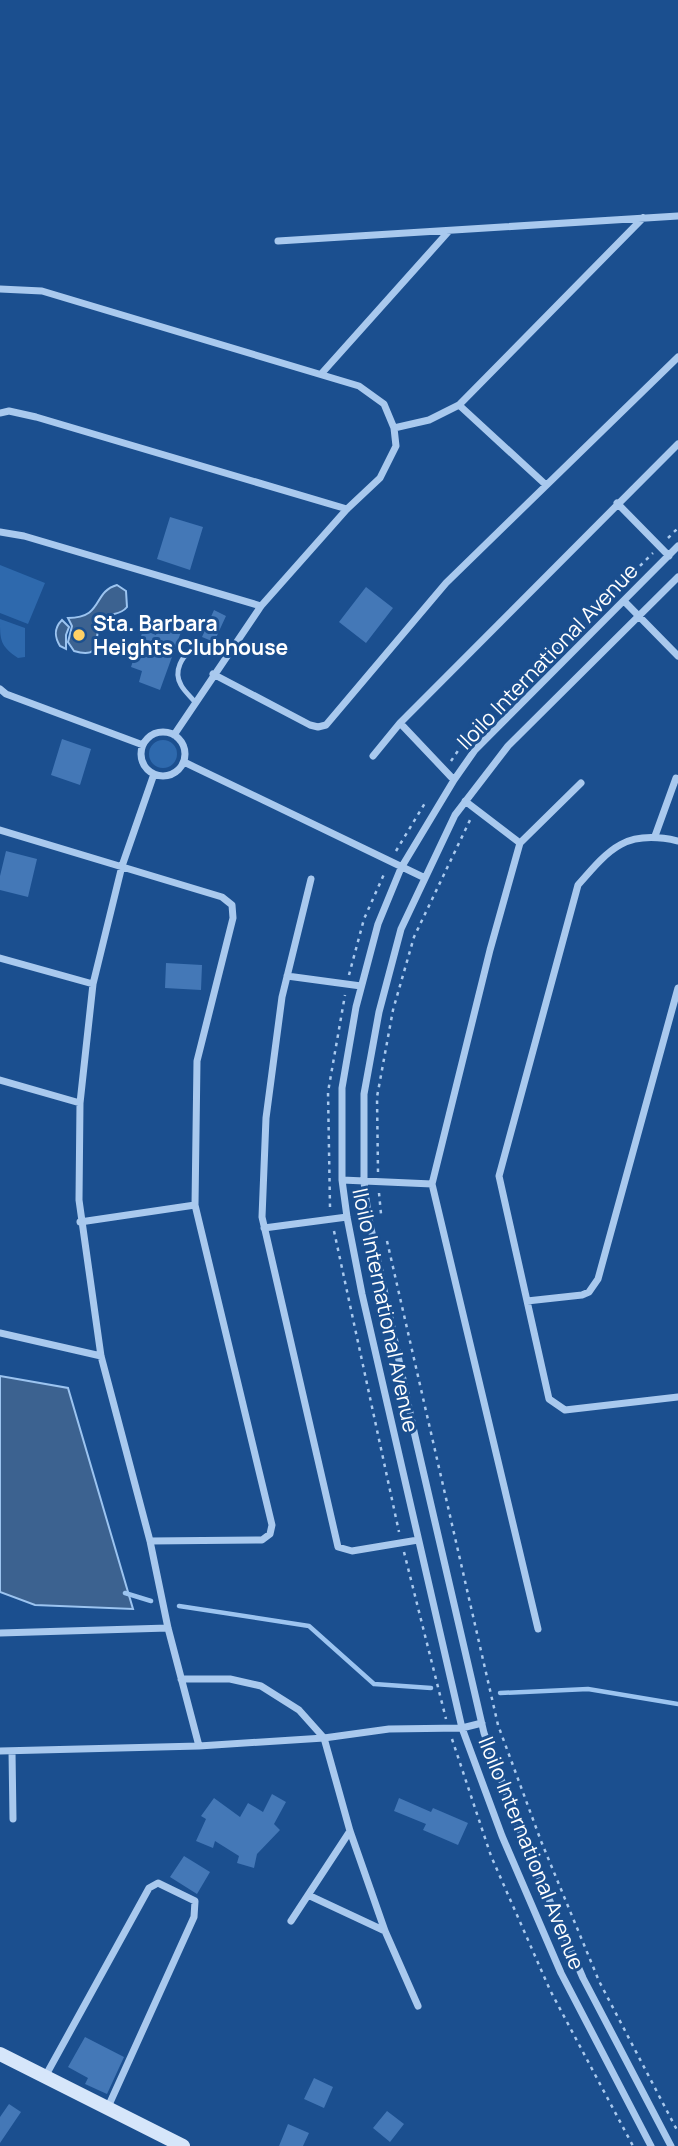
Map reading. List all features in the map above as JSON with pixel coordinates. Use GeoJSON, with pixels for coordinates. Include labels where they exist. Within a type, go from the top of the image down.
{"type":"FeatureCollection","features":[{"type":"Feature","properties":{"kind":"main road"},"geometry":{"type":"LineString","coordinates":[[0,2054],[183,2146]]}},
{"type":"Feature","properties":{"kind":"street"},"geometry":{"type":"LineString","coordinates":[[278,241],[678,216]]}},
{"type":"Feature","properties":{"kind":"street"},"geometry":{"type":"LineString","coordinates":[[394,428],[429,420],[459,405],[643,218]]}},
{"type":"Feature","properties":{"kind":"street"},"geometry":{"type":"LineString","coordinates":[[323,373],[449,231]]}},
{"type":"Feature","properties":{"kind":"street"},"geometry":{"type":"LineString","coordinates":[[0,289],[42,291],[323,373],[359,386],[384,404],[394,428],[396,446],[380,478],[347,509],[261,606],[174,735]]}},
{"type":"Feature","properties":{"kind":"street"},"geometry":{"type":"LineString","coordinates":[[213,674],[310,725],[326,725],[446,583],[678,357]]}},
{"type":"Feature","properties":{"kind":"street"},"geometry":{"type":"LineString","coordinates":[[459,405],[546,485]]}},
{"type":"Feature","properties":{"kind":"street"},"geometry":{"type":"LineString","coordinates":[[0,412],[9,411],[36,417],[347,509]]}},
{"type":"Feature","properties":{"kind":"street"},"geometry":{"type":"LineString","coordinates":[[373,755],[400,723],[678,444]]}},
{"type":"Feature","properties":{"kind":"street"},"geometry":{"type":"LineString","coordinates":[[617,503],[669,556]]}},
{"type":"Feature","properties":{"kind":"street"},"geometry":{"type":"LineString","coordinates":[[0,532],[37,540],[261,606]]}},
{"type":"Feature","properties":{"kind":"street","name":"Iloilo International Avenue"},"geometry":{"type":"LineString","coordinates":[[651,2146],[561,1973],[502,1836],[462,1728],[347,1217],[342,1180],[342,1088],[361,986],[378,924],[401,868],[454,780],[475,750],[678,546]]}},
{"type":"Feature","properties":{"kind":"street","name":"Iloilo International Avenue"},"geometry":{"type":"LineString","coordinates":[[671,2146],[583,1978],[524,1842],[482,1723],[385,1300],[368,1214],[364,1182],[364,1094],[379,1012],[401,929],[455,815],[508,746],[678,577]]}},
{"type":"Feature","properties":{"kind":"street"},"geometry":{"type":"LineString","coordinates":[[625,602],[678,656]]}},
{"type":"Feature","properties":{"kind":"street"},"geometry":{"type":"LineString","coordinates":[[0,689],[6,694],[143,745]]}},
{"type":"Feature","properties":{"kind":"street"},"geometry":{"type":"LineString","coordinates":[[400,723],[454,780]]}},
{"type":"Feature","properties":{"kind":"street"},"geometry":{"type":"LineString","coordinates":[[163,732],[174,735],[182,742],[184,762],[177,772],[166,776],[154,774],[145,767],[143,745],[151,736],[163,732]]}},
{"type":"Feature","properties":{"kind":"street"},"geometry":{"type":"LineString","coordinates":[[184,762],[425,878]]}},
{"type":"Feature","properties":{"kind":"street"},"geometry":{"type":"LineString","coordinates":[[154,774],[122,866],[93,984],[80,1103],[80,1222],[101,1356],[150,1541],[167,1628],[199,1746]]}},
{"type":"Feature","properties":{"kind":"street"},"geometry":{"type":"LineString","coordinates":[[655,836],[676,778]]}},
{"type":"Feature","properties":{"kind":"street"},"geometry":{"type":"LineString","coordinates":[[537,1629],[432,1184],[490,950],[520,843],[581,783]]}},
{"type":"Feature","properties":{"kind":"street"},"geometry":{"type":"LineString","coordinates":[[465,801],[520,843]]}},
{"type":"Feature","properties":{"kind":"street"},"geometry":{"type":"LineString","coordinates":[[0,830],[222,897],[232,905],[233,918],[197,1061],[195,1205],[272,1525],[270,1534],[262,1540],[150,1541]]}},
{"type":"Feature","properties":{"kind":"street"},"geometry":{"type":"LineString","coordinates":[[678,841],[655,836],[626,841],[603,856],[578,885],[499,1176],[549,1398],[565,1410],[678,1396]]}},
{"type":"Feature","properties":{"kind":"street"},"geometry":{"type":"LineString","coordinates":[[311,879],[282,996],[267,1118],[262,1217],[338,1547],[352,1552],[418,1540]]}},
{"type":"Feature","properties":{"kind":"street"},"geometry":{"type":"LineString","coordinates":[[0,958],[93,984]]}},
{"type":"Feature","properties":{"kind":"street"},"geometry":{"type":"LineString","coordinates":[[287,976],[361,986]]}},
{"type":"Feature","properties":{"kind":"street"},"geometry":{"type":"LineString","coordinates":[[527,1301],[582,1295],[589,1292],[598,1279],[678,988]]}},
{"type":"Feature","properties":{"kind":"street"},"geometry":{"type":"LineString","coordinates":[[0,1080],[80,1103]]}},
{"type":"Feature","properties":{"kind":"street"},"geometry":{"type":"LineString","coordinates":[[342,1180],[432,1184]]}},
{"type":"Feature","properties":{"kind":"street"},"geometry":{"type":"LineString","coordinates":[[80,1222],[195,1205]]}},
{"type":"Feature","properties":{"kind":"street"},"geometry":{"type":"LineString","coordinates":[[264,1228],[347,1217]]}},
{"type":"Feature","properties":{"kind":"street"},"geometry":{"type":"LineString","coordinates":[[0,1333],[101,1356]]}},
{"type":"Feature","properties":{"kind":"street"},"geometry":{"type":"LineString","coordinates":[[0,1633],[167,1628]]}},
{"type":"Feature","properties":{"kind":"street"},"geometry":{"type":"LineString","coordinates":[[181,1679],[230,1679],[261,1686],[299,1710],[324,1738],[350,1831],[385,1931],[418,2006]]}},
{"type":"Feature","properties":{"kind":"street"},"geometry":{"type":"LineString","coordinates":[[0,1751],[199,1746],[324,1738],[389,1729],[462,1728],[482,1723]]}},
{"type":"Feature","properties":{"kind":"street"},"geometry":{"type":"LineString","coordinates":[[12,1751],[13,1819]]}},
{"type":"Feature","properties":{"kind":"street"},"geometry":{"type":"LineString","coordinates":[[291,1921],[350,1831]]}},
{"type":"Feature","properties":{"kind":"street"},"geometry":{"type":"LineString","coordinates":[[46,2075],[149,1888],[158,1883],[195,1901],[194,1917],[108,2107]]}},
{"type":"Feature","properties":{"kind":"street"},"geometry":{"type":"LineString","coordinates":[[308,1895],[385,1931]]}},
{"type":"Feature","properties":{"kind":"lane"},"geometry":{"type":"LineString","coordinates":[[195,702],[180,684],[178,667],[183,658],[190,651],[203,647],[228,653]]}},
{"type":"Feature","properties":{"kind":"path"},"geometry":{"type":"LineString","coordinates":[[381,1214],[377,1097],[393,1010],[414,937],[475,810]]}},
{"type":"Feature","properties":{"kind":"path"},"geometry":{"type":"LineString","coordinates":[[387,1240],[498,1725],[541,1841],[599,1981],[678,2132]]}},
{"type":"Feature","properties":{"kind":"shaded area"},"geometry":{"type":"Polygon","coordinates":[[[0,565],[45,583],[28,624],[0,613],[0,565]]]}},
{"type":"Feature","properties":{"kind":"shaded area"},"geometry":{"type":"Polygon","coordinates":[[[117,585],[126,591],[127,607],[102,620],[96,644],[91,652],[74,651],[68,642],[72,626],[68,618],[87,614],[109,588],[117,585]]]}},
{"type":"Feature","properties":{"kind":"shaded area"},"geometry":{"type":"Polygon","coordinates":[[[0,619],[25,628],[25,657],[18,658],[4,646],[0,619]]]}},
{"type":"Feature","properties":{"kind":"shaded area"},"geometry":{"type":"Polygon","coordinates":[[[62,620],[69,627],[66,649],[60,646],[56,635],[57,626],[62,620]]]}},
{"type":"Feature","properties":{"kind":"shaded area"},"geometry":{"type":"Polygon","coordinates":[[[163,740],[173,744],[177,754],[173,764],[163,768],[153,764],[149,754],[153,744],[163,740]]]}},
{"type":"Feature","properties":{"kind":"shaded area"},"geometry":{"type":"Polygon","coordinates":[[[0,1376],[68,1388],[133,1609],[35,1605],[0,1592],[0,1376]]]}},
{"type":"Feature","properties":{"kind":"building"},"geometry":{"type":"Polygon","coordinates":[[[170,517],[203,527],[190,570],[157,559],[170,517]]]}},
{"type":"Feature","properties":{"kind":"building"},"geometry":{"type":"Polygon","coordinates":[[[366,587],[393,608],[366,643],[339,622],[366,587]]]}},
{"type":"Feature","properties":{"kind":"building"},"geometry":{"type":"Polygon","coordinates":[[[214,610],[226,616],[214,642],[202,637],[214,610]]]}},
{"type":"Feature","properties":{"kind":"building"},"geometry":{"type":"Polygon","coordinates":[[[160,624],[181,632],[160,690],[139,682],[142,671],[131,667],[143,630],[156,635],[160,624]]]}},
{"type":"Feature","properties":{"kind":"building"},"geometry":{"type":"Polygon","coordinates":[[[62,739],[91,749],[80,785],[51,775],[62,739]]]}},
{"type":"Feature","properties":{"kind":"building"},"geometry":{"type":"Polygon","coordinates":[[[6,851],[37,859],[28,897],[0,890],[0,876],[6,851]]]}},
{"type":"Feature","properties":{"kind":"building"},"geometry":{"type":"Polygon","coordinates":[[[166,963],[202,965],[201,990],[165,988],[166,963]]]}},
{"type":"Feature","properties":{"kind":"building"},"geometry":{"type":"Polygon","coordinates":[[[272,1794],[286,1802],[274,1824],[280,1830],[257,1854],[254,1868],[237,1863],[239,1856],[215,1841],[213,1848],[196,1841],[206,1819],[201,1816],[214,1798],[240,1817],[248,1803],[263,1812],[272,1794]]]}},
{"type":"Feature","properties":{"kind":"building"},"geometry":{"type":"Polygon","coordinates":[[[399,1798],[431,1812],[433,1808],[468,1823],[458,1845],[423,1830],[426,1824],[394,1811],[399,1798]]]}},
{"type":"Feature","properties":{"kind":"building"},"geometry":{"type":"Polygon","coordinates":[[[184,1856],[210,1872],[197,1894],[170,1877],[184,1856]]]}},
{"type":"Feature","properties":{"kind":"building"},"geometry":{"type":"Polygon","coordinates":[[[85,2037],[124,2057],[107,2094],[85,2084],[88,2078],[68,2067],[85,2037]]]}},
{"type":"Feature","properties":{"kind":"building"},"geometry":{"type":"Polygon","coordinates":[[[314,2078],[333,2087],[324,2108],[304,2099],[314,2078]]]}},
{"type":"Feature","properties":{"kind":"building"},"geometry":{"type":"Polygon","coordinates":[[[9,2104],[21,2112],[0,2143],[0,2117],[9,2104]]]}},
{"type":"Feature","properties":{"kind":"building"},"geometry":{"type":"Polygon","coordinates":[[[387,2111],[404,2124],[390,2142],[373,2128],[387,2111]]]}},
{"type":"Feature","properties":{"kind":"building"},"geometry":{"type":"Polygon","coordinates":[[[288,2124],[309,2133],[303,2146],[279,2146],[288,2124]]]}},
{"type":"Feature","properties":{"kind":"waterway"},"geometry":{"type":"LineString","coordinates":[[125,1593],[151,1601]]}},
{"type":"Feature","properties":{"kind":"waterway"},"geometry":{"type":"LineString","coordinates":[[179,1606],[309,1626],[374,1684],[431,1688]]}},
{"type":"Feature","properties":{"kind":"waterway"},"geometry":{"type":"LineString","coordinates":[[500,1693],[588,1689],[678,1704]]}},
{"type":"Feature","properties":{"kind":"place","name":"Sta. Barbara Heights Clubhouse"},"geometry":{"type":"Point","coordinates":[79,635]}}]}
